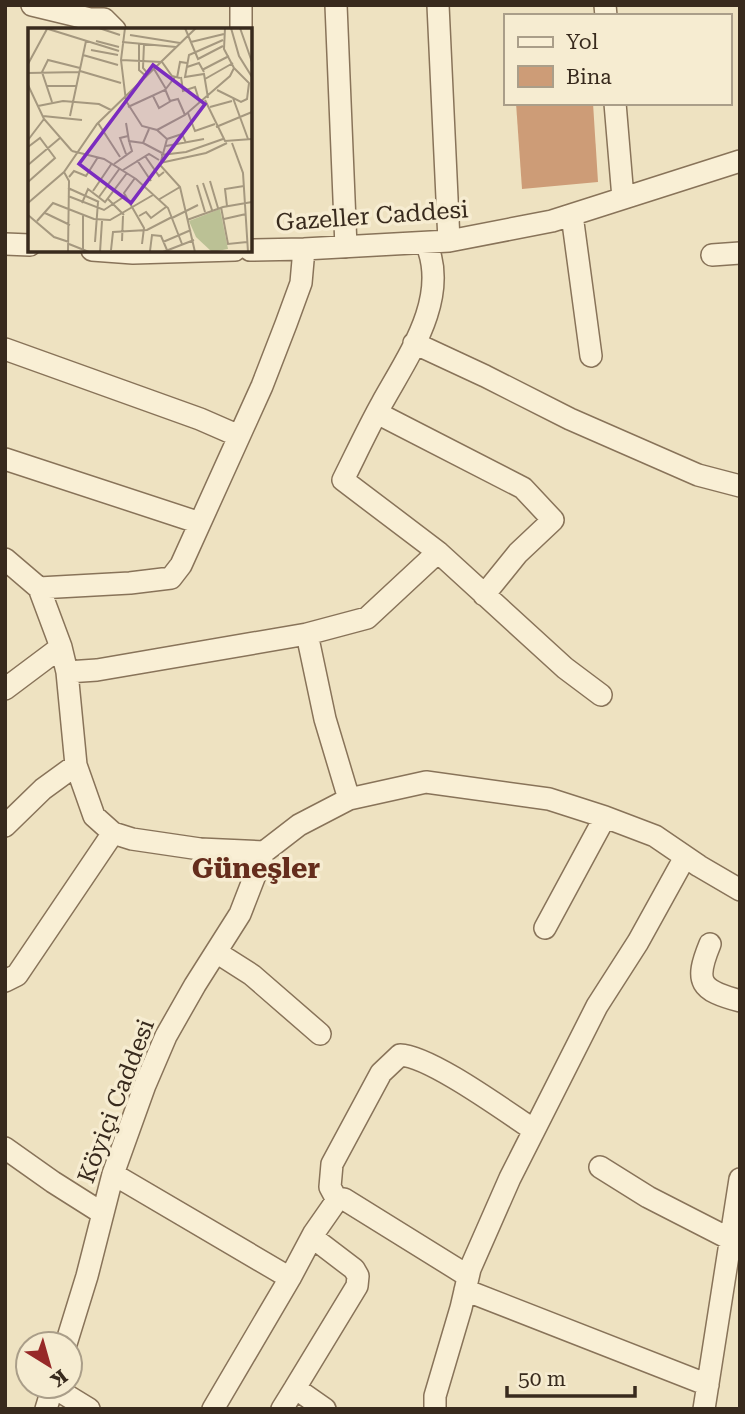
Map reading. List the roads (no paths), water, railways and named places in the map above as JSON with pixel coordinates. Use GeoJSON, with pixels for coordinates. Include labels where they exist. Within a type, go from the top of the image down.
{"type":"FeatureCollection","features":[{"type":"Feature","properties":{"kind":"street"},"geometry":{"type":"LineString","coordinates":[[32,5],[100,21]]}},
{"type":"Feature","properties":{"kind":"street"},"geometry":{"type":"LineString","coordinates":[[241,5],[242,28]]}},
{"type":"Feature","properties":{"kind":"street"},"geometry":{"type":"LineString","coordinates":[[336,5],[346,247]]}},
{"type":"Feature","properties":{"kind":"street"},"geometry":{"type":"LineString","coordinates":[[438,5],[449,241]]}},
{"type":"Feature","properties":{"kind":"street"},"geometry":{"type":"LineString","coordinates":[[615,105],[623,198]]}},
{"type":"Feature","properties":{"kind":"street","name":"Gazeller Caddesi"},"geometry":{"type":"LineString","coordinates":[[252,250],[304,250],[449,241],[552,222],[740,161]]}},
{"type":"Feature","properties":{"kind":"street"},"geometry":{"type":"LineString","coordinates":[[572,215],[591,356]]}},
{"type":"Feature","properties":{"kind":"street"},"geometry":{"type":"LineString","coordinates":[[426,243],[433,260],[429,310],[343,480],[438,552],[565,668],[601,695]]}},
{"type":"Feature","properties":{"kind":"street"},"geometry":{"type":"LineString","coordinates":[[5,244],[28,244]]}},
{"type":"Feature","properties":{"kind":"street"},"geometry":{"type":"LineString","coordinates":[[39,588],[171,578],[181,565],[200,523],[290,314],[301,283],[304,250]]}},
{"type":"Feature","properties":{"kind":"street"},"geometry":{"type":"LineString","coordinates":[[712,255],[740,253]]}},
{"type":"Feature","properties":{"kind":"street"},"geometry":{"type":"LineString","coordinates":[[414,343],[570,419],[698,475],[740,486]]}},
{"type":"Feature","properties":{"kind":"street"},"geometry":{"type":"LineString","coordinates":[[5,349],[239,436]]}},
{"type":"Feature","properties":{"kind":"street"},"geometry":{"type":"LineString","coordinates":[[377,413],[523,488],[553,520],[518,553],[484,596]]}},
{"type":"Feature","properties":{"kind":"street"},"geometry":{"type":"LineString","coordinates":[[5,459],[200,523]]}},
{"type":"Feature","properties":{"kind":"street"},"geometry":{"type":"LineString","coordinates":[[67,672],[96,670],[307,634],[367,618],[438,552]]}},
{"type":"Feature","properties":{"kind":"street"},"geometry":{"type":"LineString","coordinates":[[8,566],[39,588],[67,672],[76,765],[94,816],[113,833],[132,839],[200,849],[264,852],[299,825],[349,799],[426,782],[549,799],[605,817],[655,836],[740,890]]}},
{"type":"Feature","properties":{"kind":"street"},"geometry":{"type":"LineString","coordinates":[[307,634],[325,719],[349,799]]}},
{"type":"Feature","properties":{"kind":"street"},"geometry":{"type":"LineString","coordinates":[[5,689],[61,648]]}},
{"type":"Feature","properties":{"kind":"street"},"geometry":{"type":"LineString","coordinates":[[5,826],[43,789],[76,765]]}},
{"type":"Feature","properties":{"kind":"street"},"geometry":{"type":"LineString","coordinates":[[545,928],[605,817]]}},
{"type":"Feature","properties":{"kind":"street"},"geometry":{"type":"LineString","coordinates":[[5,981],[17,975],[113,833]]}},
{"type":"Feature","properties":{"kind":"street","name":"Köyiçi Caddesi"},"geometry":{"type":"LineString","coordinates":[[70,1330],[113,1174],[145,1085],[166,1036],[240,914],[264,852]]}},
{"type":"Feature","properties":{"kind":"street"},"geometry":{"type":"LineString","coordinates":[[435,1409],[435,1396],[466,1283],[510,1178],[597,1006],[639,942],[685,857]]}},
{"type":"Feature","properties":{"kind":"street"},"geometry":{"type":"LineString","coordinates":[[710,944],[700,969],[701,978],[715,994],[740,1001]]}},
{"type":"Feature","properties":{"kind":"street"},"geometry":{"type":"LineString","coordinates":[[216,952],[251,975],[320,1034]]}},
{"type":"Feature","properties":{"kind":"street"},"geometry":{"type":"LineString","coordinates":[[337,1200],[330,1187],[332,1164],[381,1073],[400,1055],[409,1055],[451,1076],[534,1130]]}},
{"type":"Feature","properties":{"kind":"street"},"geometry":{"type":"LineString","coordinates":[[5,1148],[102,1213]]}},
{"type":"Feature","properties":{"kind":"street"},"geometry":{"type":"LineString","coordinates":[[600,1167],[648,1197],[730,1239]]}},
{"type":"Feature","properties":{"kind":"street"},"geometry":{"type":"LineString","coordinates":[[113,1174],[290,1278]]}},
{"type":"Feature","properties":{"kind":"street"},"geometry":{"type":"LineString","coordinates":[[704,1409],[731,1297],[733,1264],[730,1239],[740,1179]]}},
{"type":"Feature","properties":{"kind":"street"},"geometry":{"type":"LineString","coordinates":[[213,1409],[312,1237],[337,1200],[344,1199],[466,1283],[708,1385]]}},
{"type":"Feature","properties":{"kind":"street"},"geometry":{"type":"LineString","coordinates":[[282,1409],[357,1286],[358,1276],[354,1269],[312,1237]]}},
{"type":"Feature","properties":{"kind":"street"},"geometry":{"type":"LineString","coordinates":[[295,1388],[325,1409]]}},
{"type":"Feature","properties":{"kind":"district","name":"Güneşler"},"geometry":{"type":"Point","coordinates":[256,868]}}]}
